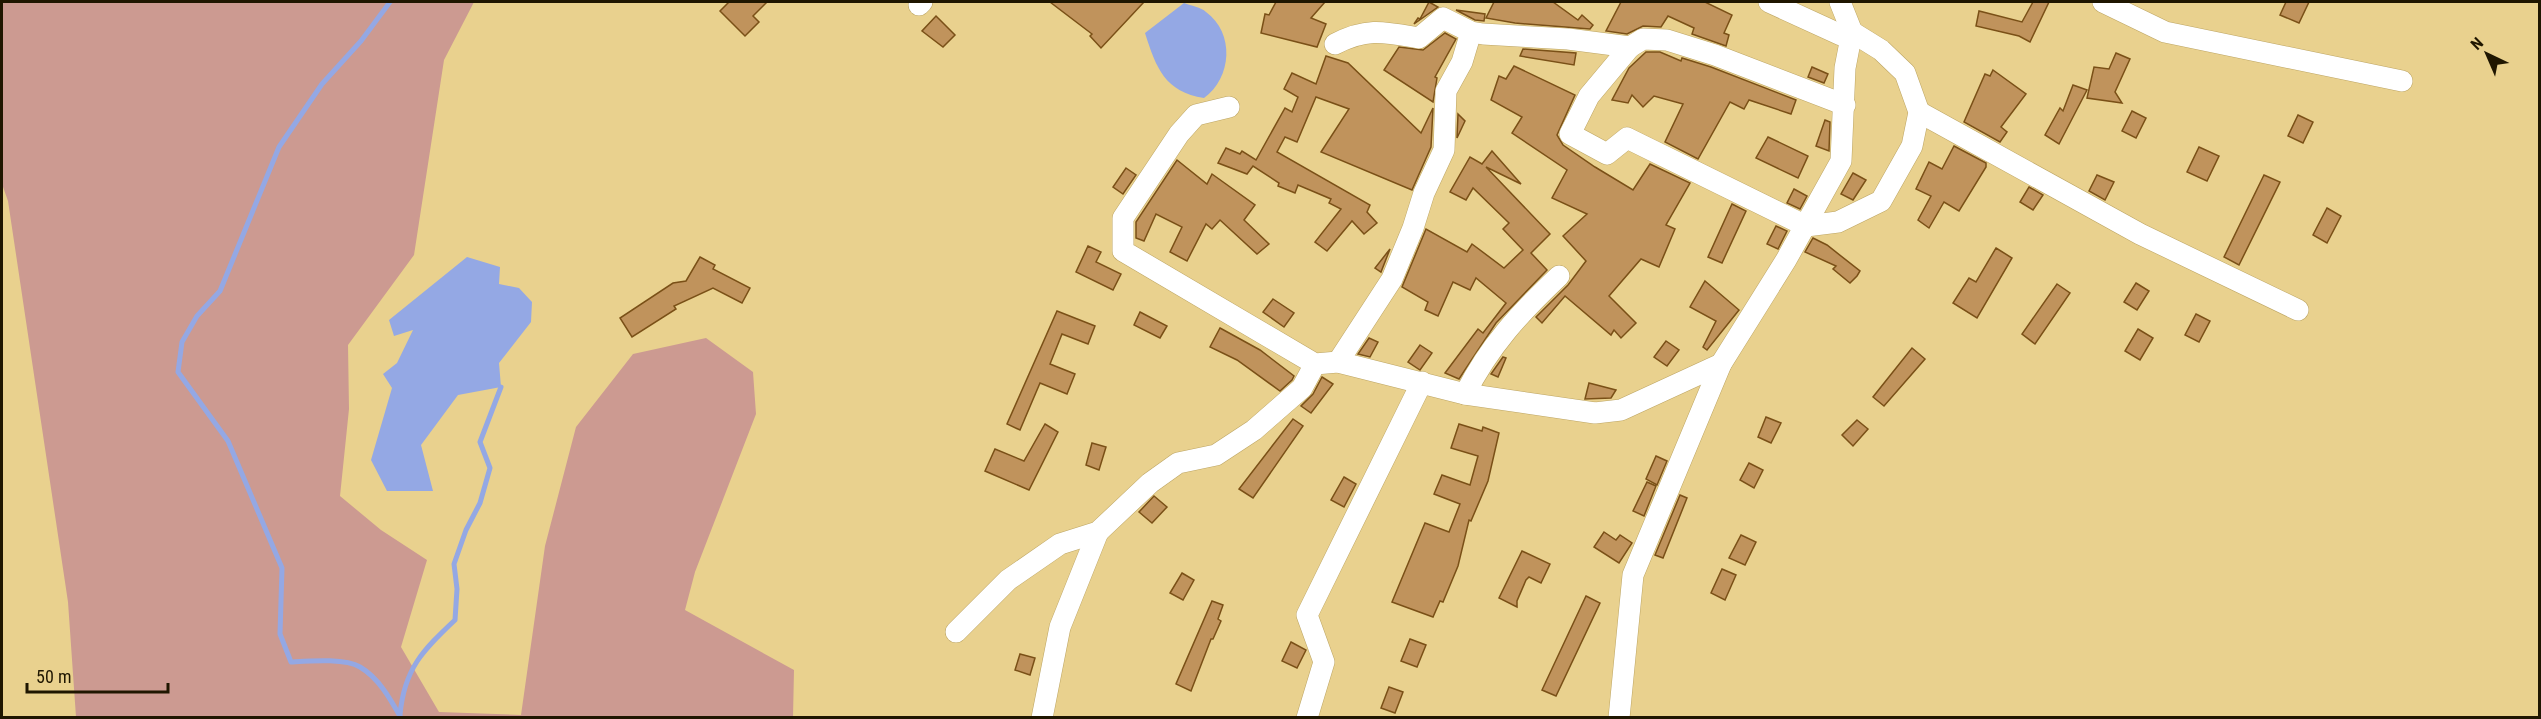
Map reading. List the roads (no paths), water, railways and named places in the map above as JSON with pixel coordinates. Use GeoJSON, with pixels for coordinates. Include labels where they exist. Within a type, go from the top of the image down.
{"type":"FeatureCollection","features":[{"type":"Feature","properties":{"kind":"street"},"geometry":{"type":"LineString","coordinates":[[1769,2],[1841,35],[1852,32],[1881,50],[1905,72],[1919,112],[1912,146],[1881,201],[1838,222],[1806,226],[1627,138],[1607,154],[1570,134],[1589,96],[1630,47],[1643,39],[1667,40],[1845,105]]}},
{"type":"Feature","properties":{"kind":"street"},"geometry":{"type":"LineString","coordinates":[[1619,717],[1633,575],[1721,364],[1806,226],[1841,161],[1845,68],[1852,32],[1840,2]]}},
{"type":"Feature","properties":{"kind":"street"},"geometry":{"type":"LineString","coordinates":[[2103,2],[2165,32],[2402,81]]}},
{"type":"Feature","properties":{"kind":"street"},"geometry":{"type":"LineString","coordinates":[[1335,44],[1355,33],[1373,31],[1419,38],[1442,10],[1471,32],[1630,47]]}},
{"type":"Feature","properties":{"kind":"street"},"geometry":{"type":"LineString","coordinates":[[1338,362],[1392,279],[1413,228],[1424,193],[1444,150],[1446,91],[1462,62],[1471,32]]}},
{"type":"Feature","properties":{"kind":"street"},"geometry":{"type":"LineString","coordinates":[[1229,107],[1196,115],[1179,134],[1123,218],[1123,251],[1315,364],[1338,362],[1465,394],[1595,413],[1621,410],[1721,364]]}},
{"type":"Feature","properties":{"kind":"street"},"geometry":{"type":"LineString","coordinates":[[1919,112],[2140,234],[2298,310]]}},
{"type":"Feature","properties":{"kind":"street"},"geometry":{"type":"LineString","coordinates":[[1465,394],[1483,359],[1508,327],[1559,276]]}},
{"type":"Feature","properties":{"kind":"street"},"geometry":{"type":"LineString","coordinates":[[1042,717],[1060,627],[1098,532],[1150,483],[1178,463],[1216,455],[1254,430],[1302,388],[1315,364]]}},
{"type":"Feature","properties":{"kind":"street"},"geometry":{"type":"LineString","coordinates":[[1307,717],[1324,662],[1307,615],[1422,382]]}},
{"type":"Feature","properties":{"kind":"street"},"geometry":{"type":"LineString","coordinates":[[956,632],[1008,580],[1060,544],[1098,532]]}},
{"type":"Feature","properties":{"kind":"water"},"geometry":{"type":"Polygon","coordinates":[[[1184,3],[1204,10],[1222,31],[1225,43],[1225,68],[1213,89],[1204,98],[1191,95],[1171,84],[1158,67],[1145,33],[1184,3]]]}},
{"type":"Feature","properties":{"kind":"water"},"geometry":{"type":"Polygon","coordinates":[[[467,257],[500,267],[499,284],[519,288],[532,302],[531,322],[499,363],[501,387],[458,395],[421,445],[433,491],[387,491],[371,460],[392,388],[383,374],[397,363],[413,330],[394,336],[389,320],[467,257]]]}},
{"type":"Feature","properties":{"kind":"waterway"},"geometry":{"type":"LineString","coordinates":[[390,2],[361,41],[322,84],[279,147],[220,291],[197,316],[182,342],[178,372],[228,441],[282,568],[280,634],[291,662],[336,661],[360,667],[379,683],[401,718]]}},
{"type":"Feature","properties":{"kind":"waterway"},"geometry":{"type":"LineString","coordinates":[[400,715],[406,685],[417,662],[433,641],[455,620],[457,589],[454,564],[466,530],[480,503],[490,468],[480,442],[501,387]]}}]}
